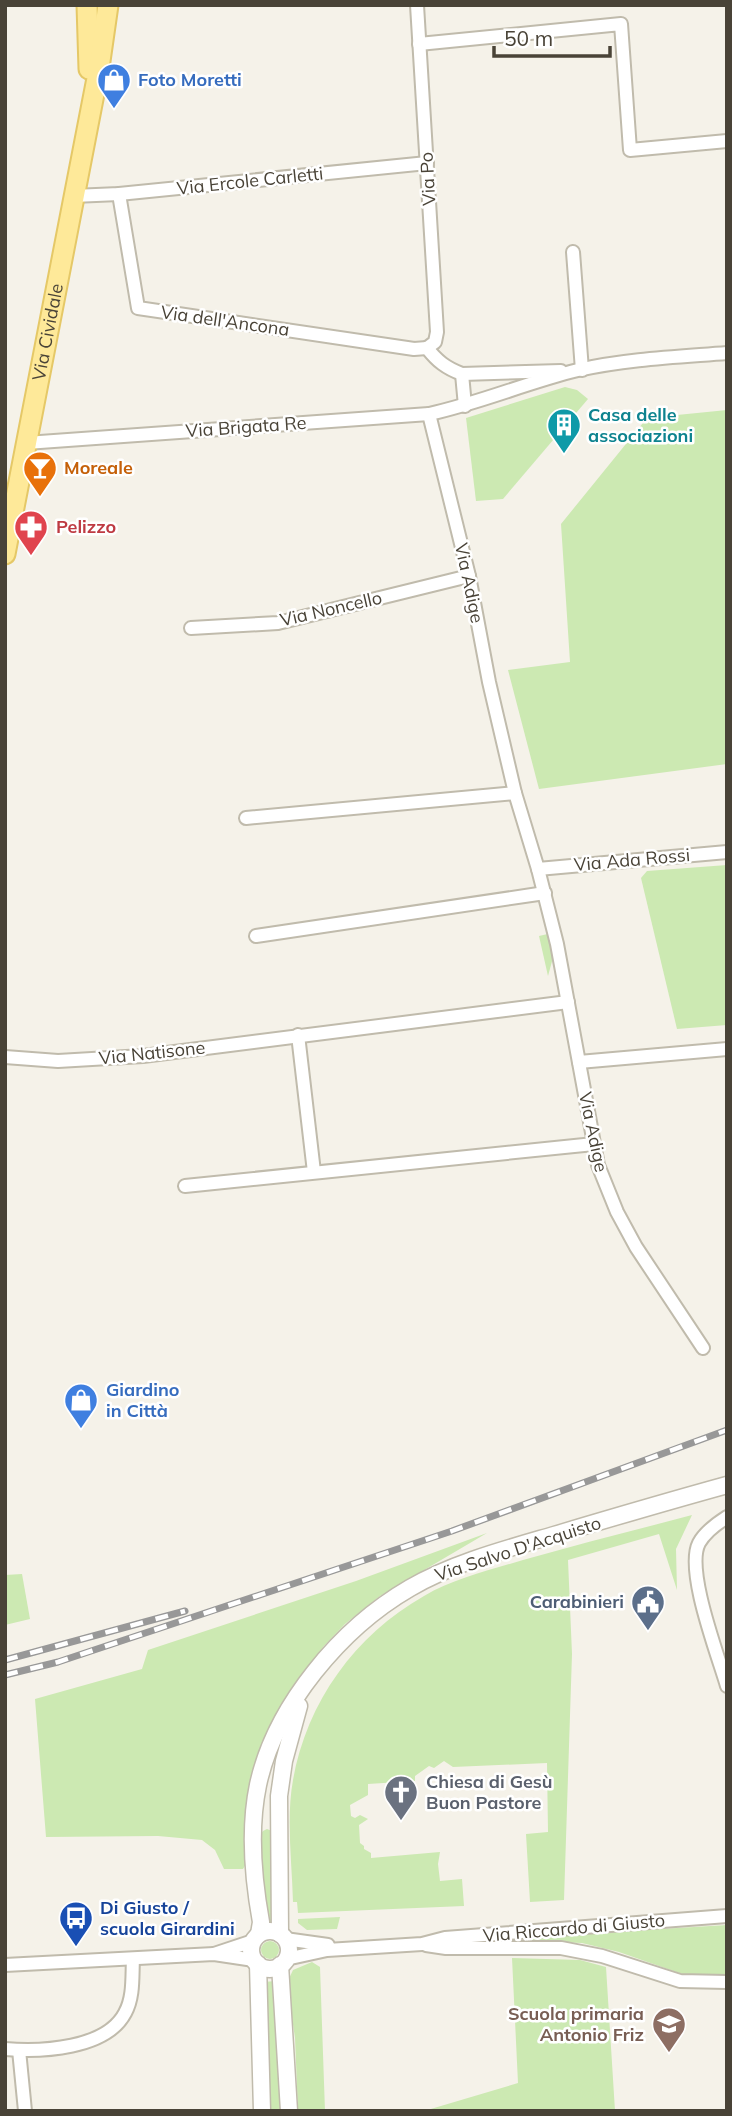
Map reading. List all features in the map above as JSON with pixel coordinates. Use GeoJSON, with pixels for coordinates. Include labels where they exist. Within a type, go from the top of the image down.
{"type":"FeatureCollection","features":[{"type":"Feature","properties":{"kind":"main road","name":"Via Cividale"},"geometry":{"type":"LineString","coordinates":[[88,5],[90,112]]}},
{"type":"Feature","properties":{"kind":"main road","name":"Via Cividale"},"geometry":{"type":"LineString","coordinates":[[5,554],[108,5]]}},
{"type":"Feature","properties":{"kind":"street","name":"Via Po"},"geometry":{"type":"LineString","coordinates":[[417,5],[437,332],[435,342],[427,348]]}},
{"type":"Feature","properties":{"kind":"street"},"geometry":{"type":"LineString","coordinates":[[419,44],[621,24],[630,150],[727,141]]}},
{"type":"Feature","properties":{"kind":"street","name":"Via Ercole Carletti"},"geometry":{"type":"LineString","coordinates":[[73,196],[119,194],[427,163]]}},
{"type":"Feature","properties":{"kind":"street","name":"Via dell'Ancona"},"geometry":{"type":"LineString","coordinates":[[119,194],[138,308],[414,349],[427,348]]}},
{"type":"Feature","properties":{"kind":"street"},"geometry":{"type":"LineString","coordinates":[[573,251],[578,370]]}},
{"type":"Feature","properties":{"kind":"street"},"geometry":{"type":"LineString","coordinates":[[427,348],[448,369],[462,374],[465,406]]}},
{"type":"Feature","properties":{"kind":"street","name":"Via Brigata Re"},"geometry":{"type":"LineString","coordinates":[[26,443],[429,414],[465,406],[578,370],[622,362],[727,353]]}},
{"type":"Feature","properties":{"kind":"street","name":"Via Brigata Re"},"geometry":{"type":"LineString","coordinates":[[462,374],[578,370]]}},
{"type":"Feature","properties":{"kind":"street"},"geometry":{"type":"LineString","coordinates":[[517,371],[519,389]]}},
{"type":"Feature","properties":{"kind":"street","name":"Via Adige"},"geometry":{"type":"LineString","coordinates":[[429,414],[469,576],[489,682],[515,793],[545,893],[598,1165],[617,1212],[636,1247],[703,1348]]}},
{"type":"Feature","properties":{"kind":"street","name":"Via Noncello"},"geometry":{"type":"LineString","coordinates":[[191,628],[278,623],[469,576]]}},
{"type":"Feature","properties":{"kind":"street"},"geometry":{"type":"LineString","coordinates":[[246,818],[515,793]]}},
{"type":"Feature","properties":{"kind":"street","name":"Via Ada Rossi"},"geometry":{"type":"LineString","coordinates":[[538,869],[727,852]]}},
{"type":"Feature","properties":{"kind":"street"},"geometry":{"type":"LineString","coordinates":[[256,936],[545,893]]}},
{"type":"Feature","properties":{"kind":"street","name":"Via Natisone"},"geometry":{"type":"LineString","coordinates":[[5,1057],[58,1061],[105,1059],[568,1002]]}},
{"type":"Feature","properties":{"kind":"street"},"geometry":{"type":"LineString","coordinates":[[298,1035],[314,1172]]}},
{"type":"Feature","properties":{"kind":"street"},"geometry":{"type":"LineString","coordinates":[[579,1062],[727,1049]]}},
{"type":"Feature","properties":{"kind":"street"},"geometry":{"type":"LineString","coordinates":[[185,1186],[594,1144]]}},
{"type":"Feature","properties":{"kind":"street","name":"Via Salvo D'Acquisto"},"geometry":{"type":"LineString","coordinates":[[256,1938],[261,1922],[253,1837],[258,1783],[280,1726],[330,1654],[376,1611],[437,1574],[507,1549],[727,1485]]}},
{"type":"Feature","properties":{"kind":"street"},"geometry":{"type":"LineString","coordinates":[[727,1517],[699,1542],[694,1559],[695,1576],[727,1686]]}},
{"type":"Feature","properties":{"kind":"street","name":"Via Salvo D'Acquisto"},"geometry":{"type":"LineString","coordinates":[[283,1936],[278,1838],[280,1788],[287,1749],[305,1687]]}},
{"type":"Feature","properties":{"kind":"street","name":"Via Riccardo di Giusto"},"geometry":{"type":"LineString","coordinates":[[214,1954],[270,1931],[312,1944],[357,1947],[422,1944],[445,1938],[727,1916]]}},
{"type":"Feature","properties":{"kind":"street"},"geometry":{"type":"LineString","coordinates":[[283,1936],[288,1952],[283,1962],[289,2111]]}},
{"type":"Feature","properties":{"kind":"street"},"geometry":{"type":"LineString","coordinates":[[256,1938],[251,1948],[256,1962],[262,2111]]}},
{"type":"Feature","properties":{"kind":"street","name":"Via Riccardo di Giusto"},"geometry":{"type":"LineString","coordinates":[[422,1944],[446,1948],[561,1948],[602,1956],[680,1980],[727,1982]]}},
{"type":"Feature","properties":{"kind":"street","name":"Via Riccardo di Giusto"},"geometry":{"type":"LineString","coordinates":[[5,1965],[214,1954],[256,1962],[269,1969],[283,1962],[357,1947]]}},
{"type":"Feature","properties":{"kind":"street"},"geometry":{"type":"LineString","coordinates":[[5,2049],[19,2050],[89,2042],[115,2026],[125,2013],[130,2000],[132,1959]]}},
{"type":"Feature","properties":{"kind":"street"},"geometry":{"type":"LineString","coordinates":[[19,2050],[25,2111]]}},
{"type":"Feature","properties":{"kind":"green space"},"geometry":{"type":"Polygon","coordinates":[[[565,387],[577,390],[588,399],[503,499],[476,501],[466,418],[565,387]]]}},
{"type":"Feature","properties":{"kind":"green space"},"geometry":{"type":"Polygon","coordinates":[[[727,410],[727,764],[539,789],[508,670],[570,662],[561,524],[647,418],[727,410]]]}},
{"type":"Feature","properties":{"kind":"green space"},"geometry":{"type":"Polygon","coordinates":[[[727,865],[727,1025],[677,1029],[641,878],[647,871],[727,865]]]}},
{"type":"Feature","properties":{"kind":"green space"},"geometry":{"type":"Polygon","coordinates":[[[552,933],[554,954],[548,976],[539,936],[552,933]]]}},
{"type":"Feature","properties":{"kind":"green space"},"geometry":{"type":"Polygon","coordinates":[[[692,1515],[676,1549],[677,1590],[659,1534],[568,1560],[572,1654],[564,1900],[530,1902],[526,1834],[548,1832],[547,1763],[453,1767],[444,1761],[434,1768],[429,1766],[415,1776],[415,1781],[368,1784],[368,1795],[350,1805],[351,1816],[355,1818],[360,1815],[368,1819],[359,1825],[360,1843],[371,1853],[371,1858],[440,1852],[440,1881],[462,1879],[464,1906],[298,1913],[297,1902],[293,1902],[290,1810],[300,1751],[322,1698],[338,1673],[376,1630],[424,1596],[472,1575],[692,1515]]]}},
{"type":"Feature","properties":{"kind":"green space"},"geometry":{"type":"Polygon","coordinates":[[[487,1533],[380,1596],[345,1624],[300,1677],[278,1716],[249,1859],[243,1869],[224,1869],[215,1850],[202,1840],[158,1836],[46,1837],[35,1699],[142,1669],[148,1650],[356,1581],[487,1533]]]}},
{"type":"Feature","properties":{"kind":"green space"},"geometry":{"type":"Polygon","coordinates":[[[22,1574],[30,1619],[5,1625],[5,1575],[22,1574]]]}},
{"type":"Feature","properties":{"kind":"green space"},"geometry":{"type":"Polygon","coordinates":[[[267,1829],[272,1831],[276,1923],[264,1924],[258,1838],[267,1829]]]}},
{"type":"Feature","properties":{"kind":"green space"},"geometry":{"type":"Polygon","coordinates":[[[340,1917],[337,1929],[307,1930],[298,1923],[298,1919],[340,1917]]]}},
{"type":"Feature","properties":{"kind":"green space"},"geometry":{"type":"Polygon","coordinates":[[[727,1925],[727,1976],[682,1974],[619,1952],[582,1943],[529,1941],[528,1937],[727,1925]]]}},
{"type":"Feature","properties":{"kind":"green space"},"geometry":{"type":"Polygon","coordinates":[[[266,1941],[274,1941],[279,1950],[277,1957],[266,1959],[261,1954],[261,1946],[266,1941]]]}},
{"type":"Feature","properties":{"kind":"green space"},"geometry":{"type":"Polygon","coordinates":[[[512,1958],[580,1960],[606,1967],[615,2111],[424,2111],[518,2083],[512,1958]]]}},
{"type":"Feature","properties":{"kind":"green space"},"geometry":{"type":"Polygon","coordinates":[[[312,1962],[320,1967],[325,2111],[298,2111],[295,2038],[287,1983],[293,1970],[312,1962]]]}},
{"type":"Feature","properties":{"kind":"green space"},"geometry":{"type":"Polygon","coordinates":[[[276,1981],[281,2111],[268,2111],[263,1982],[276,1981]]]}},
{"type":"Feature","properties":{"kind":"railway"},"geometry":{"type":"LineString","coordinates":[[5,1675],[58,1662],[452,1531],[727,1430]]}},
{"type":"Feature","properties":{"kind":"railway"},"geometry":{"type":"LineString","coordinates":[[5,1660],[185,1611]]}},
{"type":"Feature","properties":{"kind":"place","name":"Foto Moretti"},"geometry":{"type":"Point","coordinates":[114,110]}},
{"type":"Feature","properties":{"kind":"place","name":"Casa delle associazioni"},"geometry":{"type":"Point","coordinates":[564,455]}},
{"type":"Feature","properties":{"kind":"place","name":"Moreale"},"geometry":{"type":"Point","coordinates":[40,498]}},
{"type":"Feature","properties":{"kind":"place","name":"Pelizzo"},"geometry":{"type":"Point","coordinates":[31,557]}},
{"type":"Feature","properties":{"kind":"place","name":"Giardino in Città"},"geometry":{"type":"Point","coordinates":[81,1430]}},
{"type":"Feature","properties":{"kind":"place","name":"Carabinieri"},"geometry":{"type":"Point","coordinates":[648,1632]}},
{"type":"Feature","properties":{"kind":"place","name":"Chiesa di Gesù Buon Pastore"},"geometry":{"type":"Point","coordinates":[401,1822]}},
{"type":"Feature","properties":{"kind":"place","name":"Di Giusto / scuola Girardini"},"geometry":{"type":"Point","coordinates":[76,1948]}},
{"type":"Feature","properties":{"kind":"place","name":"Scuola primaria Antonio Friz"},"geometry":{"type":"Point","coordinates":[669,2054]}}]}
